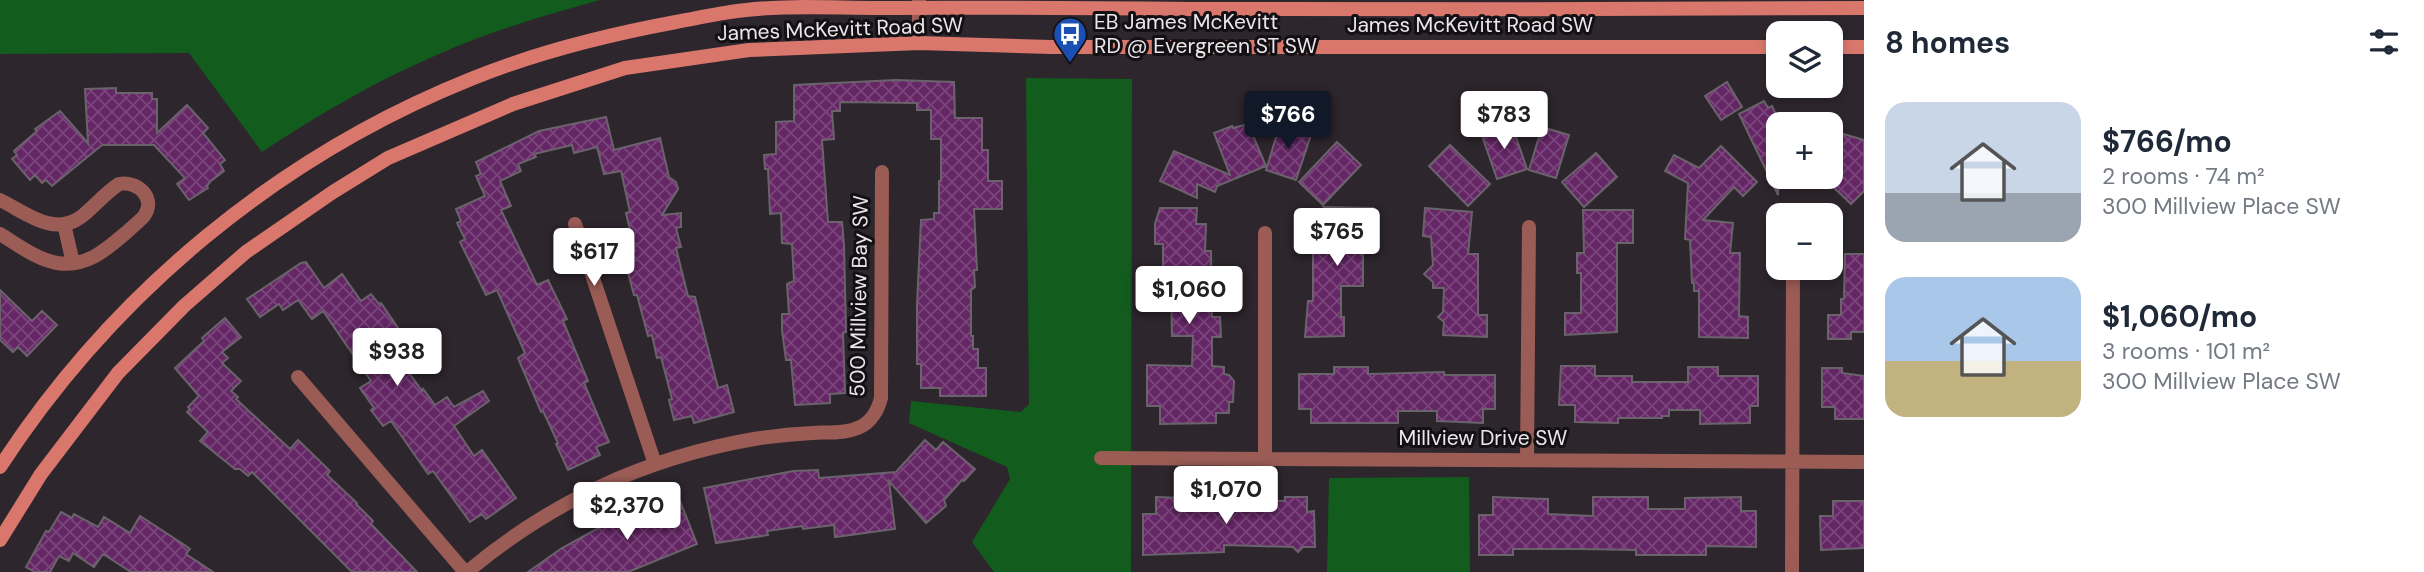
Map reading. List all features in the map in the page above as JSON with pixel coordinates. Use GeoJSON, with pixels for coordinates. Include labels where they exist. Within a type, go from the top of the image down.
{"type":"FeatureCollection","features":[{"type":"Feature","properties":{"kind":"main road"},"geometry":{"type":"LineString","coordinates":[[1023,0],[1048,8]]}},
{"type":"Feature","properties":{"kind":"main road","name":"James McKevitt Road SW"},"geometry":{"type":"LineString","coordinates":[[0,467],[61,382],[125,309],[252,200],[372,124],[473,78],[617,33],[748,9],[918,4],[1048,8],[1864,8]]}},
{"type":"Feature","properties":{"kind":"main road","name":"James McKevitt Road SW"},"geometry":{"type":"LineString","coordinates":[[0,540],[41,474],[109,383],[184,306],[246,252],[388,158],[513,104],[625,68],[749,50],[919,43],[1051,47],[1766,47]]}},
{"type":"Feature","properties":{"kind":"main road"},"geometry":{"type":"LineString","coordinates":[[1843,47],[1864,47]]}},
{"type":"Feature","properties":{"kind":"street"},"geometry":{"type":"LineString","coordinates":[[918,4],[919,43]]}},
{"type":"Feature","properties":{"kind":"street","name":"500 Millview Bay SW"},"geometry":{"type":"LineString","coordinates":[[655,464],[716,446],[756,439],[847,431],[858,428],[876,411],[881,398],[882,172]]}},
{"type":"Feature","properties":{"kind":"street"},"geometry":{"type":"LineString","coordinates":[[0,200],[41,222],[64,224],[81,216],[119,184],[139,187],[148,204],[144,216],[106,251],[89,260],[54,262],[38,257],[0,234]]}},
{"type":"Feature","properties":{"kind":"street"},"geometry":{"type":"LineString","coordinates":[[64,224],[73,263]]}},
{"type":"Feature","properties":{"kind":"street"},"geometry":{"type":"LineString","coordinates":[[298,377],[466,572],[556,508],[590,490],[655,464],[575,224]]}},
{"type":"Feature","properties":{"kind":"street"},"geometry":{"type":"LineString","coordinates":[[1527,459],[1529,227]]}},
{"type":"Feature","properties":{"kind":"street"},"geometry":{"type":"LineString","coordinates":[[1265,233],[1265,458]]}},
{"type":"Feature","properties":{"kind":"street"},"geometry":{"type":"LineString","coordinates":[[1792,572],[1793,280]]}},
{"type":"Feature","properties":{"kind":"street","name":"Millview Drive SW"},"geometry":{"type":"LineString","coordinates":[[1101,458],[1864,462]]}},
{"type":"Feature","properties":{"kind":"green space"},"geometry":{"type":"Polygon","coordinates":[[[0,0],[600,0],[499,31],[416,64],[348,99],[262,152],[189,53],[0,54],[0,0]]]}},
{"type":"Feature","properties":{"kind":"green space"},"geometry":{"type":"Polygon","coordinates":[[[1026,78],[1132,79],[1131,572],[994,572],[972,542],[1010,479],[1007,467],[909,423],[911,401],[1021,412],[1029,404],[1026,78]]]}},
{"type":"Feature","properties":{"kind":"green space"},"geometry":{"type":"Polygon","coordinates":[[[1469,477],[1470,572],[1327,572],[1329,478],[1469,477]]]}},
{"type":"Feature","properties":{"kind":"building"},"geometry":{"type":"Polygon","coordinates":[[[896,80],[954,82],[955,118],[982,118],[982,150],[988,150],[988,181],[1002,181],[1002,209],[974,209],[977,270],[974,270],[975,287],[971,290],[971,336],[973,349],[978,349],[978,368],[986,368],[986,396],[940,396],[940,388],[921,388],[921,364],[917,364],[917,305],[921,220],[934,219],[934,213],[939,213],[941,181],[941,139],[931,139],[931,110],[917,110],[917,103],[840,102],[840,111],[832,111],[834,139],[822,140],[828,222],[842,222],[845,393],[830,394],[830,403],[795,405],[791,360],[786,360],[782,330],[782,314],[789,314],[787,284],[794,281],[792,244],[782,243],[781,213],[770,214],[768,169],[765,169],[764,155],[776,154],[776,122],[794,121],[794,85],[896,80]]]}},
{"type":"Feature","properties":{"kind":"building"},"geometry":{"type":"Polygon","coordinates":[[[1727,82],[1742,107],[1721,120],[1705,96],[1727,82]]]}},
{"type":"Feature","properties":{"kind":"building"},"geometry":{"type":"Polygon","coordinates":[[[116,88],[116,93],[152,93],[152,99],[157,99],[157,133],[187,105],[208,128],[203,133],[225,160],[220,164],[224,171],[211,181],[208,188],[189,200],[177,184],[185,178],[154,145],[102,145],[52,186],[46,180],[42,183],[35,175],[30,180],[12,159],[17,155],[14,151],[37,131],[35,129],[60,111],[88,143],[85,89],[116,88]]]}},
{"type":"Feature","properties":{"kind":"building"},"geometry":{"type":"Polygon","coordinates":[[[1764,101],[1768,108],[1772,106],[1775,112],[1766,112],[1766,170],[1739,114],[1764,101]]]}},
{"type":"Feature","properties":{"kind":"building"},"geometry":{"type":"Polygon","coordinates":[[[606,117],[614,150],[660,138],[669,177],[676,182],[678,189],[662,215],[681,213],[681,227],[676,228],[681,247],[676,248],[688,296],[695,297],[718,388],[727,385],[734,412],[694,423],[692,416],[674,420],[669,400],[672,399],[661,357],[657,358],[652,335],[648,336],[623,254],[635,251],[626,213],[630,212],[621,171],[604,174],[597,147],[574,153],[572,145],[534,154],[536,157],[518,164],[521,171],[500,181],[511,206],[501,210],[537,285],[548,280],[567,319],[563,321],[588,381],[584,383],[609,442],[596,447],[600,455],[568,470],[518,358],[525,353],[497,290],[486,295],[460,242],[465,239],[457,223],[461,221],[456,209],[485,196],[476,176],[481,174],[476,162],[539,131],[606,117]]]}},
{"type":"Feature","properties":{"kind":"building"},"geometry":{"type":"Polygon","coordinates":[[[1281,121],[1299,127],[1297,131],[1311,135],[1296,180],[1266,170],[1281,121]]]}},
{"type":"Feature","properties":{"kind":"building"},"geometry":{"type":"Polygon","coordinates":[[[1511,123],[1527,169],[1497,179],[1481,133],[1511,123]]]}},
{"type":"Feature","properties":{"kind":"building"},"geometry":{"type":"Polygon","coordinates":[[[1248,124],[1266,166],[1217,186],[1215,192],[1197,184],[1197,198],[1160,181],[1174,151],[1230,175],[1214,133],[1232,126],[1233,128],[1248,124]]]}},
{"type":"Feature","properties":{"kind":"building"},"geometry":{"type":"Polygon","coordinates":[[[1542,127],[1569,135],[1556,178],[1529,170],[1542,127]]]}},
{"type":"Feature","properties":{"kind":"building"},"geometry":{"type":"Polygon","coordinates":[[[1843,134],[1864,140],[1864,191],[1851,204],[1835,189],[1843,189],[1843,134]]]}},
{"type":"Feature","properties":{"kind":"building"},"geometry":{"type":"Polygon","coordinates":[[[1337,142],[1361,165],[1323,205],[1299,182],[1337,142]]]}},
{"type":"Feature","properties":{"kind":"building"},"geometry":{"type":"Polygon","coordinates":[[[1450,145],[1490,184],[1468,206],[1429,166],[1450,145]]]}},
{"type":"Feature","properties":{"kind":"building"},"geometry":{"type":"Polygon","coordinates":[[[1721,146],[1757,182],[1743,196],[1734,187],[1703,220],[1733,223],[1730,253],[1740,253],[1739,316],[1748,317],[1748,338],[1699,337],[1699,291],[1694,291],[1690,240],[1685,239],[1688,183],[1665,171],[1674,155],[1699,168],[1721,146]]]}},
{"type":"Feature","properties":{"kind":"building"},"geometry":{"type":"Polygon","coordinates":[[[1596,153],[1617,177],[1584,207],[1562,182],[1596,153]]]}},
{"type":"Feature","properties":{"kind":"building"},"geometry":{"type":"Polygon","coordinates":[[[1324,207],[1373,208],[1373,245],[1363,245],[1363,286],[1341,286],[1344,336],[1305,337],[1308,301],[1313,301],[1316,224],[1343,224],[1324,207]]]}},
{"type":"Feature","properties":{"kind":"building"},"geometry":{"type":"Polygon","coordinates":[[[1160,208],[1197,208],[1196,224],[1206,224],[1205,251],[1211,251],[1212,317],[1220,317],[1221,337],[1212,337],[1212,366],[1224,367],[1224,374],[1234,381],[1233,402],[1229,402],[1229,413],[1216,413],[1216,423],[1160,424],[1160,406],[1147,406],[1147,365],[1192,366],[1193,336],[1172,336],[1171,288],[1163,288],[1163,244],[1155,244],[1155,224],[1160,208]]]}},
{"type":"Feature","properties":{"kind":"building"},"geometry":{"type":"Polygon","coordinates":[[[1425,208],[1472,212],[1468,254],[1478,254],[1478,315],[1487,315],[1487,337],[1443,335],[1444,322],[1438,317],[1443,312],[1444,288],[1433,288],[1433,282],[1424,274],[1433,265],[1431,237],[1423,236],[1425,208]]]}},
{"type":"Feature","properties":{"kind":"building"},"geometry":{"type":"Polygon","coordinates":[[[1583,210],[1633,210],[1633,243],[1617,243],[1617,332],[1565,335],[1565,313],[1581,313],[1581,273],[1577,273],[1577,253],[1584,253],[1583,210]]]}},
{"type":"Feature","properties":{"kind":"building"},"geometry":{"type":"Polygon","coordinates":[[[1845,254],[1864,254],[1864,332],[1851,332],[1851,339],[1828,339],[1828,315],[1841,315],[1845,254]]]}},
{"type":"Feature","properties":{"kind":"building"},"geometry":{"type":"Polygon","coordinates":[[[306,262],[324,288],[342,274],[361,301],[371,294],[381,303],[407,341],[393,350],[435,405],[447,397],[454,407],[483,391],[489,401],[454,426],[474,456],[482,450],[516,498],[486,519],[482,514],[470,522],[433,471],[428,474],[391,421],[383,426],[371,410],[374,408],[360,388],[371,381],[323,311],[312,319],[298,300],[283,310],[279,304],[260,317],[247,299],[306,262]]]}},
{"type":"Feature","properties":{"kind":"building"},"geometry":{"type":"Polygon","coordinates":[[[0,290],[32,321],[42,311],[57,325],[27,356],[18,347],[13,352],[0,340],[0,290]]]}},
{"type":"Feature","properties":{"kind":"building"},"geometry":{"type":"Polygon","coordinates":[[[225,318],[241,337],[222,352],[228,358],[222,363],[241,381],[231,391],[238,397],[236,399],[290,449],[298,440],[330,471],[327,475],[357,503],[373,521],[371,524],[417,572],[352,572],[252,472],[248,476],[240,469],[235,469],[200,441],[208,432],[187,412],[190,409],[188,407],[199,396],[175,368],[204,341],[202,338],[225,318]]]}},
{"type":"Feature","properties":{"kind":"building"},"geometry":{"type":"Polygon","coordinates":[[[1561,366],[1595,366],[1595,376],[1632,376],[1632,382],[1688,382],[1688,367],[1718,367],[1718,376],[1758,376],[1758,406],[1750,406],[1750,423],[1700,424],[1700,410],[1669,410],[1669,416],[1662,418],[1618,418],[1618,423],[1575,422],[1575,405],[1559,405],[1561,366]]]}},
{"type":"Feature","properties":{"kind":"building"},"geometry":{"type":"Polygon","coordinates":[[[1334,367],[1368,367],[1368,374],[1444,372],[1444,375],[1495,375],[1495,409],[1483,409],[1483,423],[1437,421],[1437,411],[1398,411],[1398,423],[1311,423],[1311,409],[1299,409],[1299,374],[1334,374],[1334,367]]]}},
{"type":"Feature","properties":{"kind":"building"},"geometry":{"type":"Polygon","coordinates":[[[1822,368],[1842,368],[1842,373],[1864,376],[1864,419],[1835,419],[1835,407],[1822,407],[1822,368]]]}},
{"type":"Feature","properties":{"kind":"building"},"geometry":{"type":"Polygon","coordinates":[[[925,440],[936,450],[943,442],[975,469],[944,500],[946,506],[926,523],[889,481],[895,529],[835,537],[834,525],[803,529],[802,526],[767,531],[768,535],[716,543],[704,488],[793,471],[818,470],[819,478],[896,472],[925,440]]]}},
{"type":"Feature","properties":{"kind":"building"},"geometry":{"type":"Polygon","coordinates":[[[678,496],[697,544],[628,572],[528,572],[562,548],[595,530],[678,496]]]}},
{"type":"Feature","properties":{"kind":"building"},"geometry":{"type":"Polygon","coordinates":[[[1156,497],[1212,499],[1212,510],[1251,511],[1252,500],[1285,501],[1285,497],[1307,497],[1307,512],[1314,511],[1315,547],[1303,547],[1298,552],[1293,547],[1224,545],[1224,552],[1143,555],[1143,514],[1156,514],[1156,497]]]}},
{"type":"Feature","properties":{"kind":"building"},"geometry":{"type":"Polygon","coordinates":[[[1493,497],[1548,499],[1548,514],[1593,516],[1593,497],[1648,497],[1648,509],[1685,509],[1685,498],[1741,497],[1741,511],[1756,511],[1756,547],[1706,546],[1706,555],[1636,555],[1636,550],[1513,549],[1513,555],[1479,555],[1479,515],[1493,515],[1493,497]]]}},
{"type":"Feature","properties":{"kind":"building"},"geometry":{"type":"Polygon","coordinates":[[[1833,501],[1864,501],[1864,548],[1821,550],[1820,516],[1833,516],[1833,501]]]}},
{"type":"Feature","properties":{"kind":"building"},"geometry":{"type":"Polygon","coordinates":[[[61,512],[72,518],[74,514],[98,527],[104,517],[130,533],[140,516],[190,549],[186,554],[213,572],[131,572],[103,554],[94,567],[73,553],[69,561],[59,556],[50,572],[35,572],[26,567],[46,531],[49,532],[61,512]]]}},
{"type":"Feature","properties":{"kind":"place","name":"EB James McKevitt RD @ Evergreen ST SW"},"geometry":{"type":"Point","coordinates":[1070,64]}}]}
